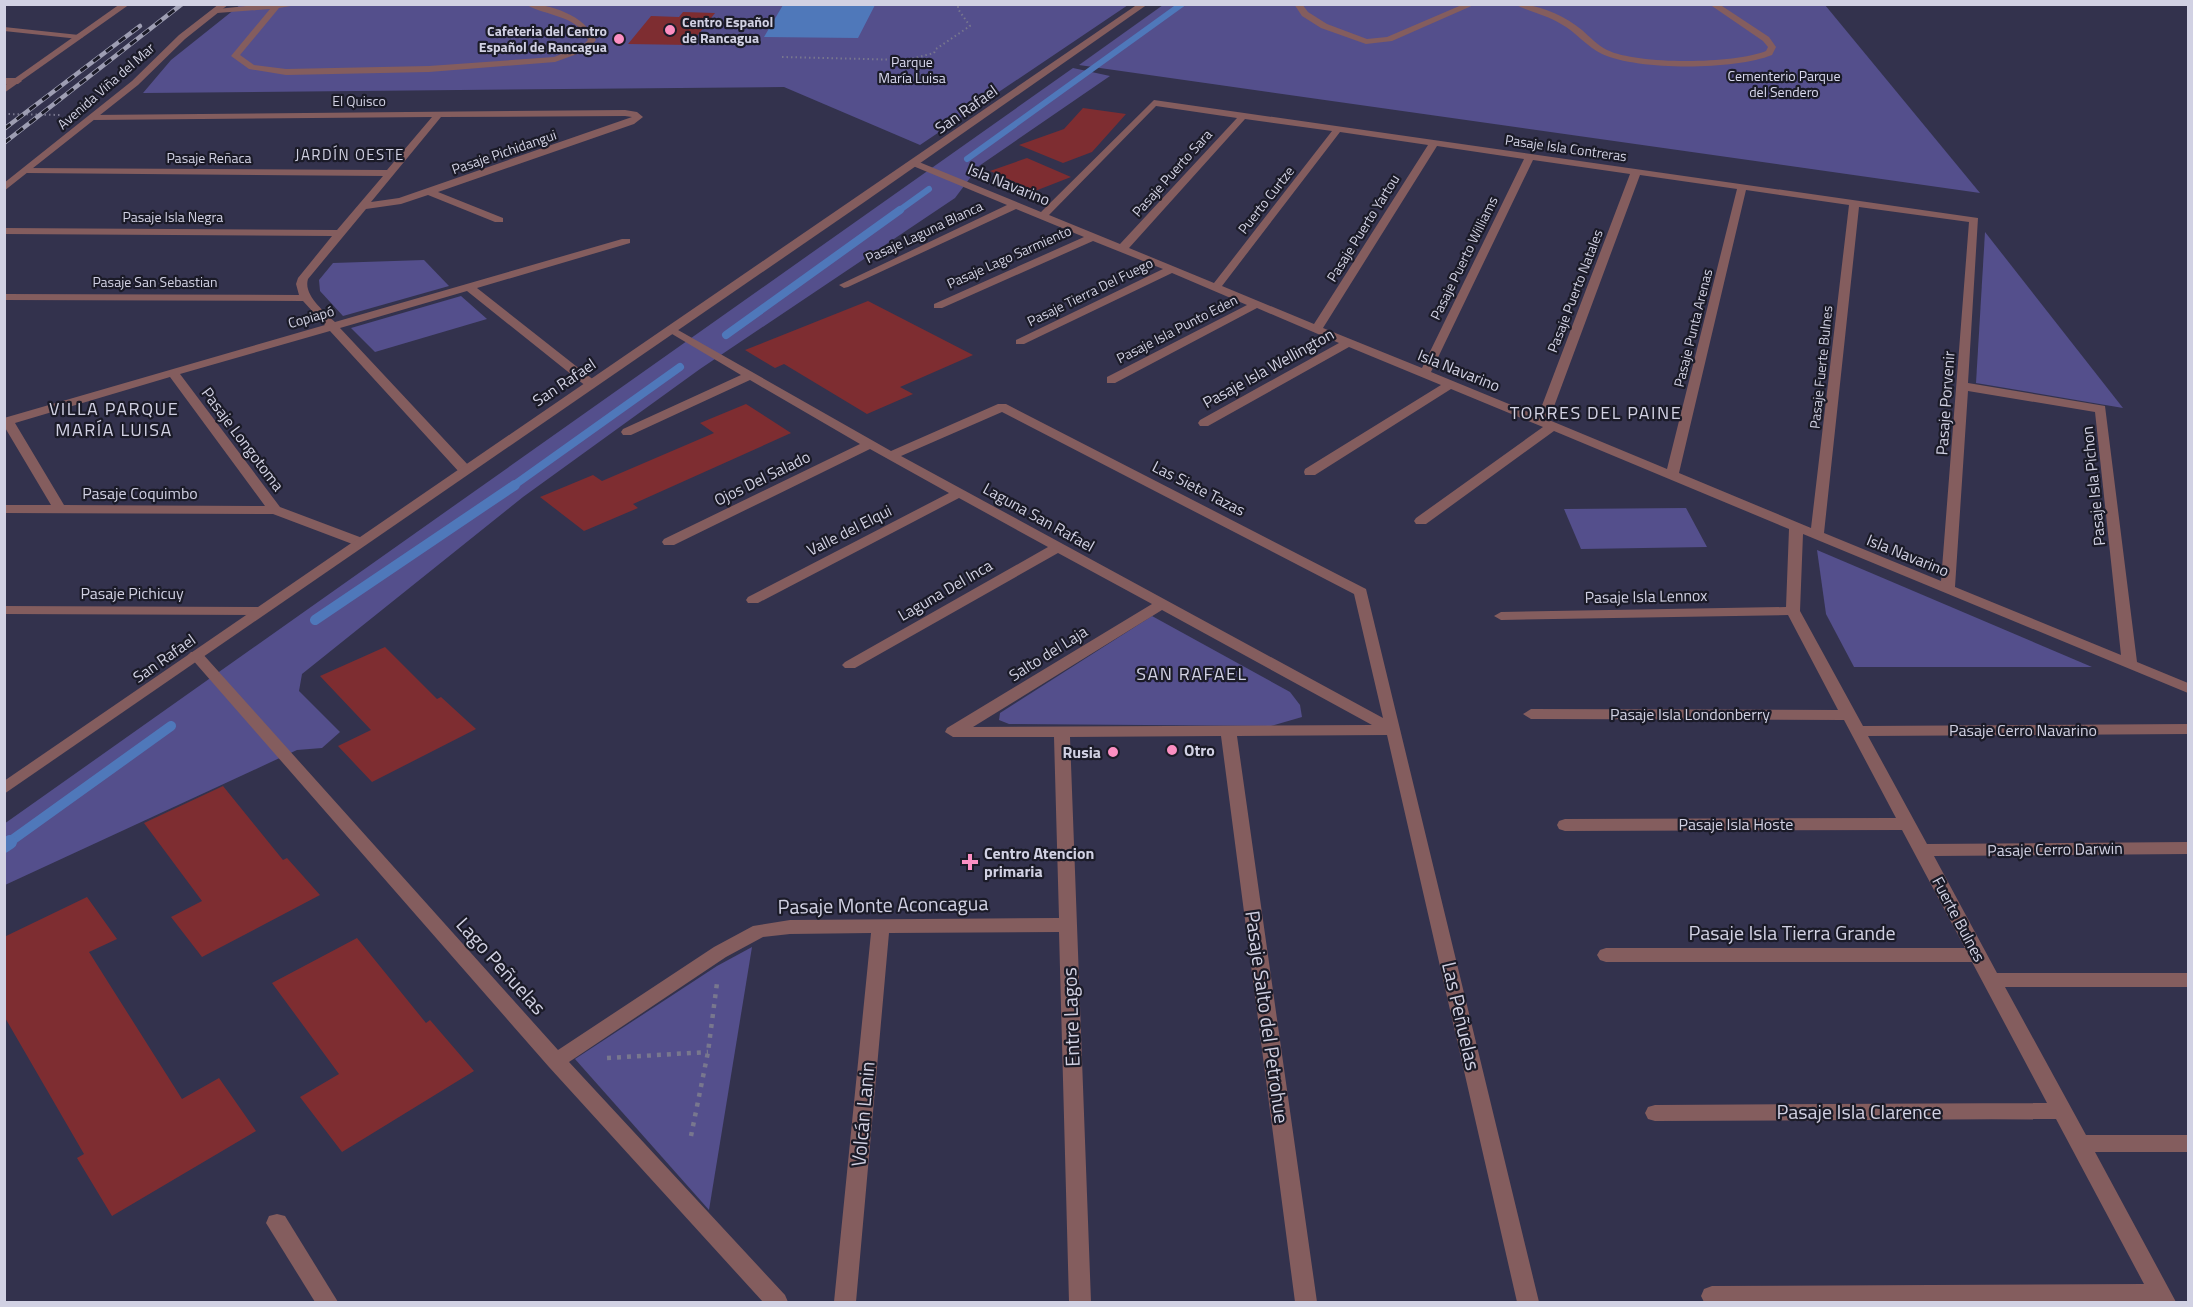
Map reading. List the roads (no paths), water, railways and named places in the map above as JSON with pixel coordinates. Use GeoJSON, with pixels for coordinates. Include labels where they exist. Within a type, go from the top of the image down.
{"type":"FeatureCollection","features":[{"type":"Feature","properties":{"kind":"street"},"geometry":{"type":"LineString","coordinates":[[4,90],[126,4]]}},
{"type":"Feature","properties":{"kind":"street","name":"Avenida Viña del Mar"},"geometry":{"type":"LineString","coordinates":[[4,188],[148,71],[182,37],[225,4]]}},
{"type":"Feature","properties":{"kind":"street"},"geometry":{"type":"LineString","coordinates":[[217,11],[298,4]]}},
{"type":"Feature","properties":{"kind":"street"},"geometry":{"type":"LineString","coordinates":[[276,7],[236,56],[252,67],[286,72],[356,72],[534,62],[570,54],[585,48],[592,40],[590,32],[580,23],[529,4]]}},
{"type":"Feature","properties":{"kind":"street","name":"San Rafael"},"geometry":{"type":"LineString","coordinates":[[4,789],[259,611],[916,164],[1144,4]]}},
{"type":"Feature","properties":{"kind":"street"},"geometry":{"type":"LineString","coordinates":[[1298,4],[1305,14],[1324,26],[1366,42],[1389,39],[1472,4]]}},
{"type":"Feature","properties":{"kind":"street"},"geometry":{"type":"LineString","coordinates":[[1518,4],[1562,21],[1599,49],[1626,58],[1739,62],[1755,60],[1769,53],[1772,47],[1766,39],[1713,4]]}},
{"type":"Feature","properties":{"kind":"street"},"geometry":{"type":"LineString","coordinates":[[4,29],[79,37]]}},
{"type":"Feature","properties":{"kind":"street"},"geometry":{"type":"LineString","coordinates":[[4,81],[18,81]]}},
{"type":"Feature","properties":{"kind":"street","name":"Pasaje Isla Contreras"},"geometry":{"type":"LineString","coordinates":[[1042,216],[1154,103],[1974,220]]}},
{"type":"Feature","properties":{"kind":"street","name":"El Quisco"},"geometry":{"type":"LineString","coordinates":[[96,114],[625,113]]}},
{"type":"Feature","properties":{"kind":"street","name":"Pasaje Pichidangui"},"geometry":{"type":"LineString","coordinates":[[363,206],[393,203],[430,192],[637,119],[634,114],[625,113]]}},
{"type":"Feature","properties":{"kind":"street"},"geometry":{"type":"LineString","coordinates":[[440,114],[300,284],[306,298],[465,470]]}},
{"type":"Feature","properties":{"kind":"street","name":"Pasaje Puerto Sara"},"geometry":{"type":"LineString","coordinates":[[1122,249],[1243,116]]}},
{"type":"Feature","properties":{"kind":"street","name":"Puerto Curtze"},"geometry":{"type":"LineString","coordinates":[[1216,287],[1338,129]]}},
{"type":"Feature","properties":{"kind":"street","name":"Pasaje Puerto Yartou"},"geometry":{"type":"LineString","coordinates":[[1317,329],[1434,143]]}},
{"type":"Feature","properties":{"kind":"street","name":"Pasaje Puerto Williams"},"geometry":{"type":"LineString","coordinates":[[1425,373],[1530,156]]}},
{"type":"Feature","properties":{"kind":"street","name":"Isla Navarino"},"geometry":{"type":"LineString","coordinates":[[916,164],[2188,688]]}},
{"type":"Feature","properties":{"kind":"street","name":"Pasaje Reñaca"},"geometry":{"type":"LineString","coordinates":[[27,170],[391,172]]}},
{"type":"Feature","properties":{"kind":"street","name":"Pasaje Puerto Natales"},"geometry":{"type":"LineString","coordinates":[[1547,424],[1636,172]]}},
{"type":"Feature","properties":{"kind":"street","name":"Pasaje Punta Arenas"},"geometry":{"type":"LineString","coordinates":[[1672,476],[1742,187]]}},
{"type":"Feature","properties":{"kind":"street"},"geometry":{"type":"LineString","coordinates":[[430,192],[499,220]]}},
{"type":"Feature","properties":{"kind":"street","name":"Pasaje Fuerte Bulnes"},"geometry":{"type":"LineString","coordinates":[[1817,535],[1854,203]]}},
{"type":"Feature","properties":{"kind":"street","name":"Pasaje Laguna Blanca"},"geometry":{"type":"LineString","coordinates":[[844,285],[1016,205]]}},
{"type":"Feature","properties":{"kind":"street","name":"Pasaje Porvenir"},"geometry":{"type":"LineString","coordinates":[[1948,589],[1974,220]]}},
{"type":"Feature","properties":{"kind":"street","name":"Pasaje Isla Negra"},"geometry":{"type":"LineString","coordinates":[[4,231],[341,233]]}},
{"type":"Feature","properties":{"kind":"street","name":"Pasaje Lago Sarmiento"},"geometry":{"type":"LineString","coordinates":[[938,306],[1093,237]]}},
{"type":"Feature","properties":{"kind":"street","name":"Copiapó"},"geometry":{"type":"LineString","coordinates":[[6,422],[626,241]]}},
{"type":"Feature","properties":{"kind":"street","name":"Pasaje Tierra Del Fuego"},"geometry":{"type":"LineString","coordinates":[[1020,342],[1172,269]]}},
{"type":"Feature","properties":{"kind":"street"},"geometry":{"type":"LineString","coordinates":[[469,287],[591,384]]}},
{"type":"Feature","properties":{"kind":"street","name":"Pasaje San Sebastian"},"geometry":{"type":"LineString","coordinates":[[4,297],[306,298]]}},
{"type":"Feature","properties":{"kind":"street","name":"Pasaje Isla Punto Eden"},"geometry":{"type":"LineString","coordinates":[[1111,380],[1257,304]]}},
{"type":"Feature","properties":{"kind":"street","name":"Laguna San Rafael"},"geometry":{"type":"LineString","coordinates":[[671,329],[870,444],[1393,730]]}},
{"type":"Feature","properties":{"kind":"street","name":"Pasaje Isla Wellington"},"geometry":{"type":"LineString","coordinates":[[1204,423],[1349,342]]}},
{"type":"Feature","properties":{"kind":"street","name":"Pasaje Longotoma"},"geometry":{"type":"LineString","coordinates":[[173,373],[275,510],[360,542]]}},
{"type":"Feature","properties":{"kind":"street"},"geometry":{"type":"LineString","coordinates":[[627,432],[750,375]]}},
{"type":"Feature","properties":{"kind":"street"},"geometry":{"type":"LineString","coordinates":[[1310,472],[1449,384]]}},
{"type":"Feature","properties":{"kind":"street","name":"Pasaje Isla Pichon"},"geometry":{"type":"LineString","coordinates":[[1962,386],[2101,409],[2130,664]]}},
{"type":"Feature","properties":{"kind":"street","name":"Las Siete Tazas"},"geometry":{"type":"LineString","coordinates":[[892,455],[1002,407],[1361,592],[1393,730]]}},
{"type":"Feature","properties":{"kind":"street"},"geometry":{"type":"LineString","coordinates":[[6,422],[60,509]]}},
{"type":"Feature","properties":{"kind":"street"},"geometry":{"type":"LineString","coordinates":[[1421,521],[1547,424]]}},
{"type":"Feature","properties":{"kind":"street","name":"Ojos Del Salado"},"geometry":{"type":"LineString","coordinates":[[669,542],[870,444]]}},
{"type":"Feature","properties":{"kind":"street","name":"Valle del Elqui"},"geometry":{"type":"LineString","coordinates":[[753,600],[960,492]]}},
{"type":"Feature","properties":{"kind":"street","name":"Pasaje Coquimbo"},"geometry":{"type":"LineString","coordinates":[[4,509],[275,510]]}},
{"type":"Feature","properties":{"kind":"street","name":"Fuerte Bulnes"},"geometry":{"type":"LineString","coordinates":[[1796,526],[1793,611],[2163,1298]]}},
{"type":"Feature","properties":{"kind":"street","name":"Laguna Del Inca"},"geometry":{"type":"LineString","coordinates":[[850,665],[1058,547]]}},
{"type":"Feature","properties":{"kind":"street","name":"Salto del Laja"},"geometry":{"type":"LineString","coordinates":[[1062,731],[953,732],[1162,604]]}},
{"type":"Feature","properties":{"kind":"street","name":"Pasaje Pichicuy"},"geometry":{"type":"LineString","coordinates":[[4,610],[259,611]]}},
{"type":"Feature","properties":{"kind":"street","name":"Pasaje Isla Lennox"},"geometry":{"type":"LineString","coordinates":[[1500,616],[1793,611]]}},
{"type":"Feature","properties":{"kind":"street","name":"Lago Peñuelas"},"geometry":{"type":"LineString","coordinates":[[196,655],[556,1061],[777,1302]]}},
{"type":"Feature","properties":{"kind":"street","name":"Pasaje Isla Londonberry"},"geometry":{"type":"LineString","coordinates":[[1531,714],[1853,723]]}},
{"type":"Feature","properties":{"kind":"street","name":"Pasaje Cerro Navarino"},"geometry":{"type":"LineString","coordinates":[[1853,723],[2188,729]]}},
{"type":"Feature","properties":{"kind":"street"},"geometry":{"type":"LineString","coordinates":[[1062,731],[1393,730]]}},
{"type":"Feature","properties":{"kind":"street","name":"Las Peñuelas"},"geometry":{"type":"LineString","coordinates":[[1393,730],[1528,1302]]}},
{"type":"Feature","properties":{"kind":"street","name":"Entre Lagos"},"geometry":{"type":"LineString","coordinates":[[1062,731],[1080,1302]]}},
{"type":"Feature","properties":{"kind":"street","name":"Pasaje Salto del Petrohue"},"geometry":{"type":"LineString","coordinates":[[1228,731],[1306,1302]]}},
{"type":"Feature","properties":{"kind":"street","name":"Pasaje Isla Hoste"},"geometry":{"type":"LineString","coordinates":[[1565,825],[1908,824]]}},
{"type":"Feature","properties":{"kind":"street","name":"Pasaje Cerro Darwin"},"geometry":{"type":"LineString","coordinates":[[1922,850],[2188,848]]}},
{"type":"Feature","properties":{"kind":"street","name":"Pasaje Monte Aconcagua"},"geometry":{"type":"LineString","coordinates":[[556,1061],[720,952],[759,931],[790,927],[1068,925]]}},
{"type":"Feature","properties":{"kind":"street","name":"Volcán Lanin"},"geometry":{"type":"LineString","coordinates":[[845,1302],[881,926]]}},
{"type":"Feature","properties":{"kind":"street","name":"Pasaje Isla Tierra Grande"},"geometry":{"type":"LineString","coordinates":[[1606,955],[1978,955]]}},
{"type":"Feature","properties":{"kind":"street"},"geometry":{"type":"LineString","coordinates":[[1991,980],[2188,981]]}},
{"type":"Feature","properties":{"kind":"street","name":"Pasaje Isla Clarence"},"geometry":{"type":"LineString","coordinates":[[1655,1113],[2062,1111]]}},
{"type":"Feature","properties":{"kind":"street"},"geometry":{"type":"LineString","coordinates":[[2080,1144],[2188,1143]]}},
{"type":"Feature","properties":{"kind":"street"},"geometry":{"type":"LineString","coordinates":[[276,1223],[327,1302]]}},
{"type":"Feature","properties":{"kind":"street"},"geometry":{"type":"LineString","coordinates":[[1712,1296],[2163,1298]]}},
{"type":"Feature","properties":{"kind":"water"},"geometry":{"type":"Polygon","coordinates":[[[783,5],[875,5],[858,38],[764,37],[783,5]]]}},
{"type":"Feature","properties":{"kind":"waterway"},"geometry":{"type":"LineString","coordinates":[[967,159],[1182,4]]}},
{"type":"Feature","properties":{"kind":"waterway"},"geometry":{"type":"LineString","coordinates":[[897,212],[929,189]]}},
{"type":"Feature","properties":{"kind":"waterway"},"geometry":{"type":"LineString","coordinates":[[726,335],[900,210]]}},
{"type":"Feature","properties":{"kind":"waterway"},"geometry":{"type":"LineString","coordinates":[[513,486],[680,367]]}},
{"type":"Feature","properties":{"kind":"waterway"},"geometry":{"type":"LineString","coordinates":[[315,620],[515,485]]}},
{"type":"Feature","properties":{"kind":"waterway"},"geometry":{"type":"LineString","coordinates":[[8,843],[171,726]]}},
{"type":"Feature","properties":{"kind":"waterway"},"geometry":{"type":"LineString","coordinates":[[4,846],[10,842]]}},
{"type":"Feature","properties":{"kind":"railway"},"geometry":{"type":"LineString","coordinates":[[4,143],[182,4]]}},
{"type":"Feature","properties":{"kind":"railway"},"geometry":{"type":"LineString","coordinates":[[4,129],[140,26]]}},
{"type":"Feature","properties":{"kind":"place","name":"Centro Español de Rancagua"},"geometry":{"type":"Point","coordinates":[670,30]}},
{"type":"Feature","properties":{"kind":"place","name":"Cafeteria del Centro Español de Rancagua"},"geometry":{"type":"Point","coordinates":[619,39]}},
{"type":"Feature","properties":{"kind":"place","name":"Otro"},"geometry":{"type":"Point","coordinates":[1172,750]}},
{"type":"Feature","properties":{"kind":"place","name":"Rusia"},"geometry":{"type":"Point","coordinates":[1113,752]}},
{"type":"Feature","properties":{"kind":"place","name":"Centro Atencion primaria"},"geometry":{"type":"Point","coordinates":[970,862]}},
{"type":"Feature","properties":{"kind":"district","name":"JARDÍN OESTE"},"geometry":{"type":"Point","coordinates":[350,155]}},
{"type":"Feature","properties":{"kind":"district","name":"TORRES DEL PAINE"},"geometry":{"type":"Point","coordinates":[1596,413]}},
{"type":"Feature","properties":{"kind":"district","name":"VILLA PARQUE MARÍA LUISA"},"geometry":{"type":"Point","coordinates":[114,419]}},
{"type":"Feature","properties":{"kind":"district","name":"SAN RAFAEL"},"geometry":{"type":"Point","coordinates":[1192,674]}},
{"type":"Feature","properties":{"kind":"park label","name":"Parque María Luisa"},"geometry":{"type":"Point","coordinates":[912,70]}},
{"type":"Feature","properties":{"kind":"park label","name":"Cementerio Parque del Sendero"},"geometry":{"type":"Point","coordinates":[1784,84]}}]}
